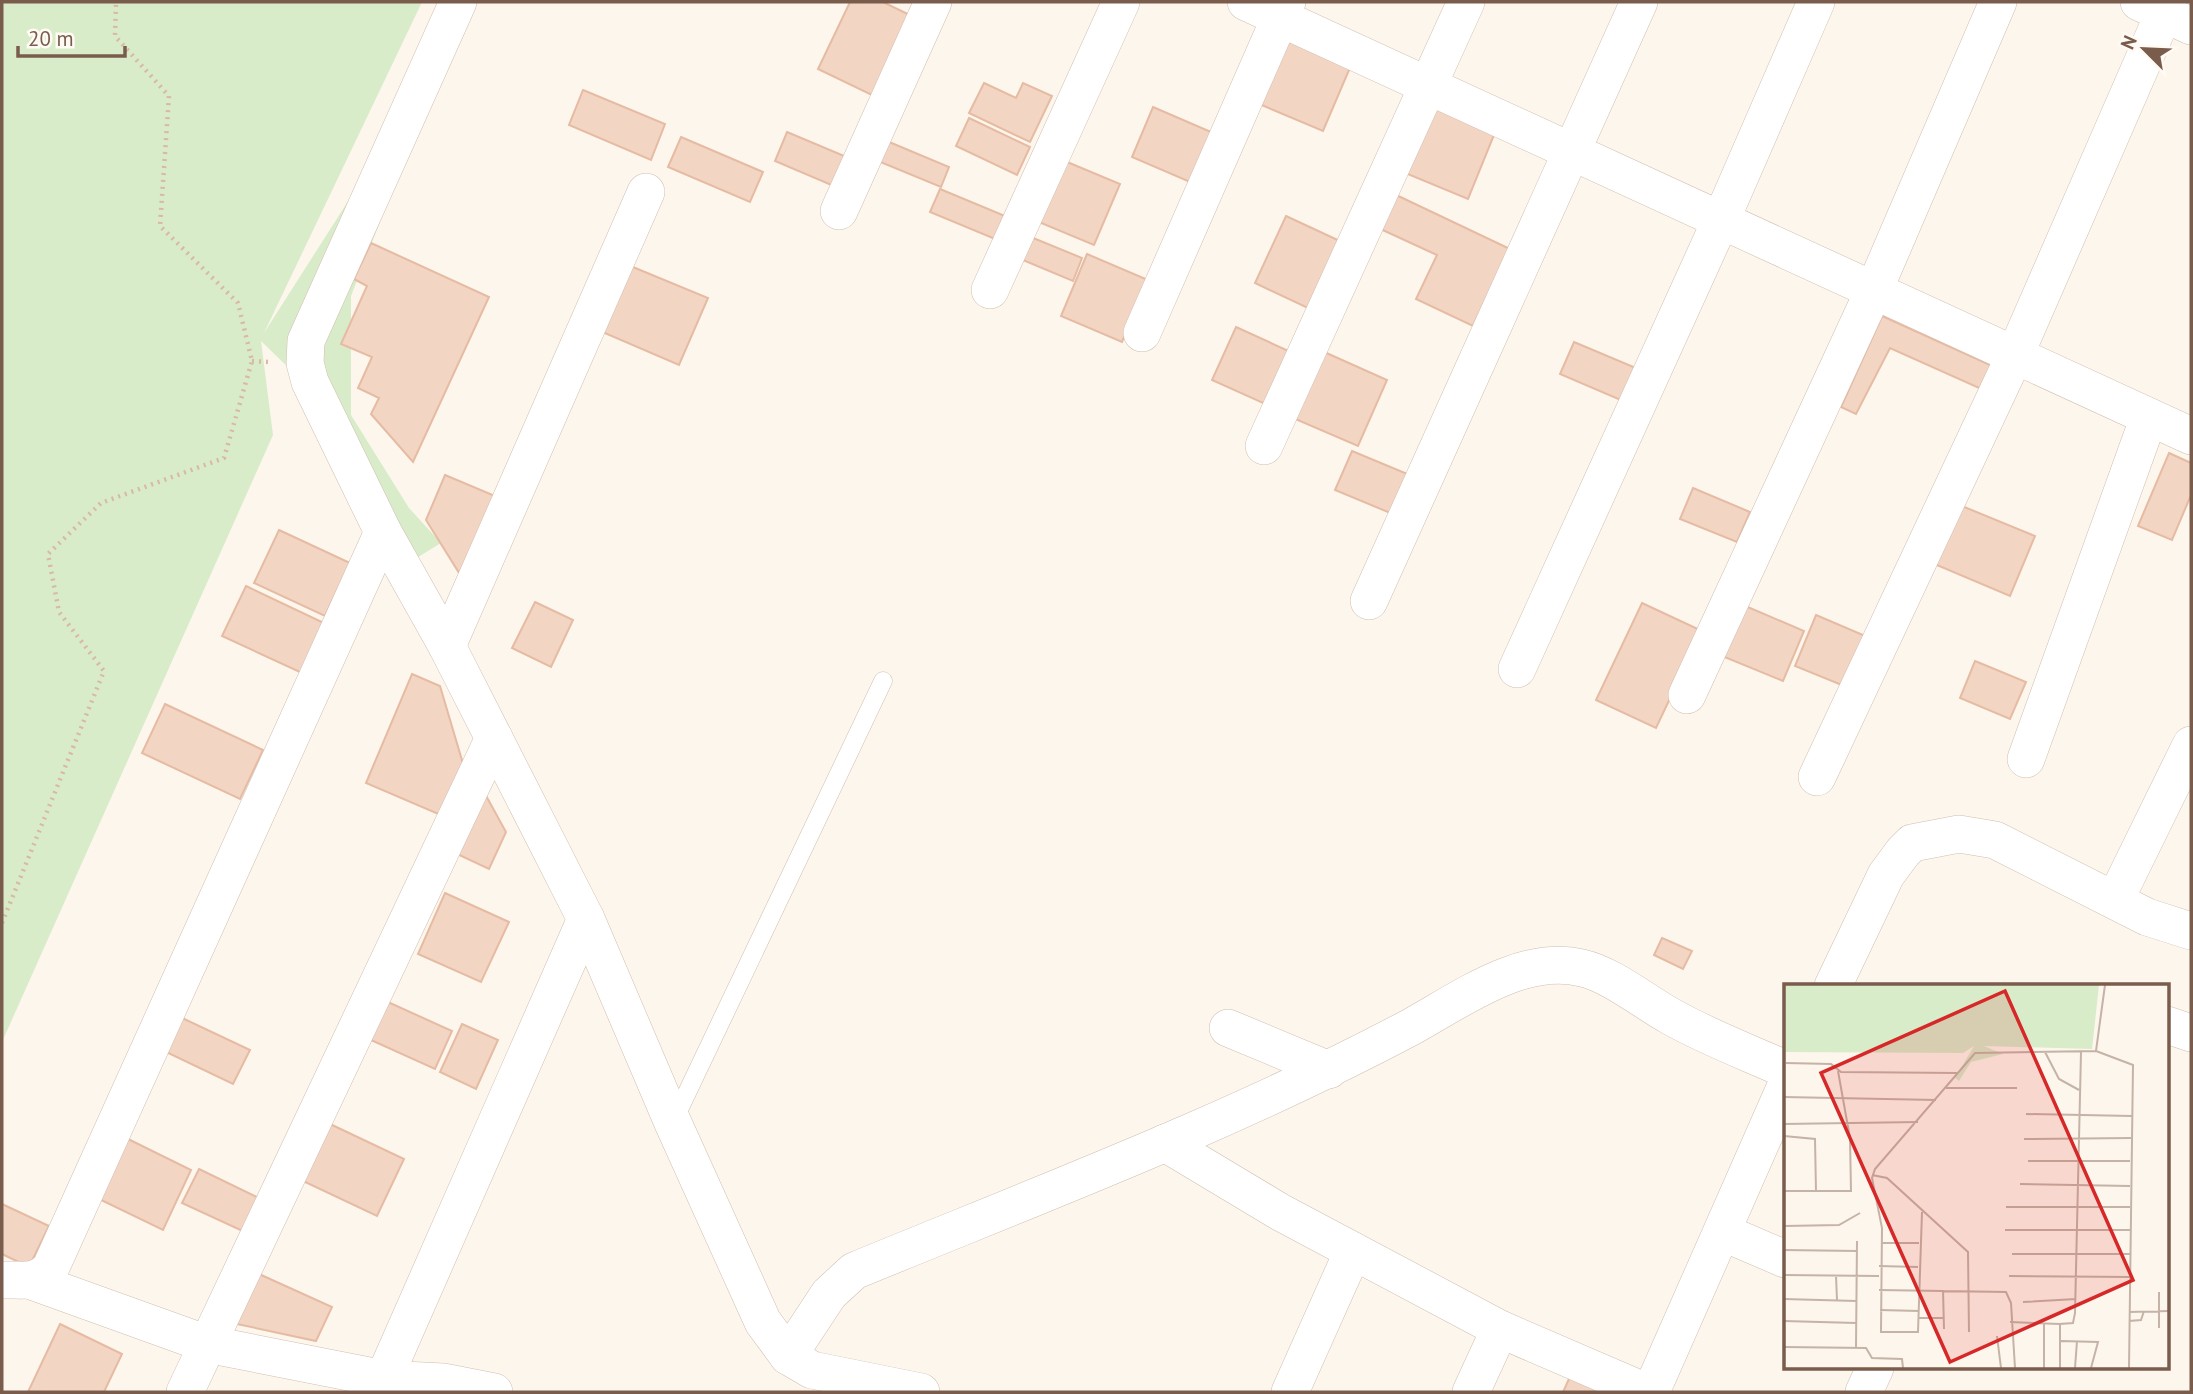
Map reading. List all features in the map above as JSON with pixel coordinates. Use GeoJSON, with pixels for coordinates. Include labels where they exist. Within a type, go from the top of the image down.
{"type":"FeatureCollection","features":[{"type":"Feature","properties":{"kind":"street"},"geometry":{"type":"LineString","coordinates":[[458,2],[306,341],[305,363],[310,382],[383,531],[447,646],[586,919],[673,1123],[764,1322],[789,1356],[811,1370],[921,1392]]}},
{"type":"Feature","properties":{"kind":"street"},"geometry":{"type":"LineString","coordinates":[[839,211],[933,2]]}},
{"type":"Feature","properties":{"kind":"street"},"geometry":{"type":"LineString","coordinates":[[990,290],[1121,2]]}},
{"type":"Feature","properties":{"kind":"street"},"geometry":{"type":"LineString","coordinates":[[1247,2],[1284,9],[1426,84],[2191,436]]}},
{"type":"Feature","properties":{"kind":"street"},"geometry":{"type":"LineString","coordinates":[[1264,446],[1426,84],[1466,2]]}},
{"type":"Feature","properties":{"kind":"street"},"geometry":{"type":"LineString","coordinates":[[1369,601],[1639,2]]}},
{"type":"Feature","properties":{"kind":"street"},"geometry":{"type":"LineString","coordinates":[[1517,669],[1721,220],[1816,2]]}},
{"type":"Feature","properties":{"kind":"street"},"geometry":{"type":"LineString","coordinates":[[1687,695],[1874,290],[1997,2]]}},
{"type":"Feature","properties":{"kind":"street"},"geometry":{"type":"LineString","coordinates":[[1142,333],[1284,9]]}},
{"type":"Feature","properties":{"kind":"street"},"geometry":{"type":"LineString","coordinates":[[1817,777],[2015,355],[2165,13]]}},
{"type":"Feature","properties":{"kind":"street"},"geometry":{"type":"LineString","coordinates":[[447,646],[646,192]]}},
{"type":"Feature","properties":{"kind":"street"},"geometry":{"type":"LineString","coordinates":[[2026,759],[2149,417]]}},
{"type":"Feature","properties":{"kind":"street"},"geometry":{"type":"LineString","coordinates":[[17,1281],[43,1278],[51,1267],[383,531]]}},
{"type":"Feature","properties":{"kind":"street"},"geometry":{"type":"LineString","coordinates":[[185,1392],[494,738]]}},
{"type":"Feature","properties":{"kind":"street"},"geometry":{"type":"LineString","coordinates":[[2115,900],[2191,745]]}},
{"type":"Feature","properties":{"kind":"street"},"geometry":{"type":"LineString","coordinates":[[1834,984],[1886,875],[1912,843],[1959,834],[1995,839],[2147,916],[2191,931]]}},
{"type":"Feature","properties":{"kind":"street"},"geometry":{"type":"LineString","coordinates":[[381,1385],[586,919]]}},
{"type":"Feature","properties":{"kind":"street"},"geometry":{"type":"LineString","coordinates":[[789,1356],[829,1294],[854,1271],[1165,1143],[1329,1070],[1490,985],[1522,972],[1551,966],[1583,968],[1701,1032],[1784,1069]]}},
{"type":"Feature","properties":{"kind":"street"},"geometry":{"type":"LineString","coordinates":[[2168,1025],[2191,1033]]}},
{"type":"Feature","properties":{"kind":"street"},"geometry":{"type":"LineString","coordinates":[[1228,1028],[1329,1070]]}},
{"type":"Feature","properties":{"kind":"street"},"geometry":{"type":"LineString","coordinates":[[1165,1143],[1280,1212],[1500,1329],[1649,1392],[1784,1090]]}},
{"type":"Feature","properties":{"kind":"street"},"geometry":{"type":"LineString","coordinates":[[1722,1232],[1784,1259]]}},
{"type":"Feature","properties":{"kind":"street"},"geometry":{"type":"LineString","coordinates":[[1290,1392],[1353,1251]]}},
{"type":"Feature","properties":{"kind":"street"},"geometry":{"type":"LineString","coordinates":[[17,1281],[207,1344],[381,1385],[443,1382],[494,1392]]}},
{"type":"Feature","properties":{"kind":"street"},"geometry":{"type":"LineString","coordinates":[[1471,1392],[1500,1329]]}},
{"type":"Feature","properties":{"kind":"street"},"geometry":{"type":"LineString","coordinates":[[1864,1392],[1874,1370]]}},
{"type":"Feature","properties":{"kind":"lane"},"geometry":{"type":"LineString","coordinates":[[673,1123],[883,681]]}},
{"type":"Feature","properties":{"kind":"path"},"geometry":{"type":"LineString","coordinates":[[2,923],[104,671],[59,612],[48,554],[101,503],[224,458],[252,361],[238,303],[160,226],[169,96],[115,36],[116,2]]}},
{"type":"Feature","properties":{"kind":"green space"},"geometry":{"type":"Polygon","coordinates":[[[2,2],[422,2],[264,333],[352,195],[394,186],[351,296],[351,415],[409,508],[441,543],[410,562],[298,377],[261,341],[273,435],[2,1042],[2,2]]]}},
{"type":"Feature","properties":{"kind":"building"},"geometry":{"type":"Polygon","coordinates":[[[850,2],[883,2],[916,18],[878,98],[818,69],[850,2]]]}},
{"type":"Feature","properties":{"kind":"building"},"geometry":{"type":"Polygon","coordinates":[[[1280,33],[1352,63],[1323,131],[1252,101],[1280,33]]]}},
{"type":"Feature","properties":{"kind":"building"},"geometry":{"type":"Polygon","coordinates":[[[984,83],[1016,98],[1023,83],[1052,96],[1030,142],[969,113],[984,83]]]}},
{"type":"Feature","properties":{"kind":"building"},"geometry":{"type":"Polygon","coordinates":[[[583,90],[665,124],[651,160],[569,125],[583,90]]]}},
{"type":"Feature","properties":{"kind":"building"},"geometry":{"type":"Polygon","coordinates":[[[1427,101],[1496,130],[1468,199],[1398,170],[1427,101]]]}},
{"type":"Feature","properties":{"kind":"building"},"geometry":{"type":"Polygon","coordinates":[[[1153,107],[1218,135],[1197,185],[1132,157],[1153,107]]]}},
{"type":"Feature","properties":{"kind":"building"},"geometry":{"type":"Polygon","coordinates":[[[969,118],[1030,147],[1017,175],[956,146],[969,118]]]}},
{"type":"Feature","properties":{"kind":"building"},"geometry":{"type":"Polygon","coordinates":[[[787,132],[849,158],[836,187],[775,161],[787,132]]]}},
{"type":"Feature","properties":{"kind":"building"},"geometry":{"type":"Polygon","coordinates":[[[681,137],[763,172],[750,202],[668,167],[681,137]]]}},
{"type":"Feature","properties":{"kind":"building"},"geometry":{"type":"Polygon","coordinates":[[[882,139],[949,167],[941,187],[873,159],[882,139]]]}},
{"type":"Feature","properties":{"kind":"building"},"geometry":{"type":"Polygon","coordinates":[[[1060,159],[1120,184],[1094,245],[1034,220],[1060,159]]]}},
{"type":"Feature","properties":{"kind":"building"},"geometry":{"type":"Polygon","coordinates":[[[940,189],[1005,216],[995,239],[930,212],[940,189]]]}},
{"type":"Feature","properties":{"kind":"building"},"geometry":{"type":"Polygon","coordinates":[[[1392,193],[1510,249],[1473,326],[1416,299],[1437,255],[1376,227],[1392,193]]]}},
{"type":"Feature","properties":{"kind":"building"},"geometry":{"type":"Polygon","coordinates":[[[1286,216],[1342,242],[1310,309],[1255,283],[1286,216]]]}},
{"type":"Feature","properties":{"kind":"building"},"geometry":{"type":"Polygon","coordinates":[[[1021,233],[1082,258],[1073,281],[1011,255],[1021,233]]]}},
{"type":"Feature","properties":{"kind":"building"},"geometry":{"type":"Polygon","coordinates":[[[371,243],[489,297],[413,462],[371,414],[379,398],[358,388],[372,357],[341,344],[367,286],[354,279],[371,243]]]}},
{"type":"Feature","properties":{"kind":"building"},"geometry":{"type":"Polygon","coordinates":[[[1087,254],[1148,280],[1122,342],[1061,316],[1087,254]]]}},
{"type":"Feature","properties":{"kind":"building"},"geometry":{"type":"Polygon","coordinates":[[[628,265],[708,298],[679,365],[600,331],[628,265]]]}},
{"type":"Feature","properties":{"kind":"building"},"geometry":{"type":"Polygon","coordinates":[[[1882,316],[1999,369],[1988,392],[1890,348],[1856,414],[1841,407],[1882,316]]]}},
{"type":"Feature","properties":{"kind":"building"},"geometry":{"type":"Polygon","coordinates":[[[1236,327],[1295,354],[1272,407],[1212,380],[1236,327]]]}},
{"type":"Feature","properties":{"kind":"building"},"geometry":{"type":"Polygon","coordinates":[[[1574,342],[1643,371],[1630,404],[1560,374],[1574,342]]]}},
{"type":"Feature","properties":{"kind":"building"},"geometry":{"type":"Polygon","coordinates":[[[1322,351],[1387,380],[1358,446],[1293,418],[1322,351]]]}},
{"type":"Feature","properties":{"kind":"building"},"geometry":{"type":"Polygon","coordinates":[[[1352,451],[1417,478],[1400,517],[1335,490],[1352,451]]]}},
{"type":"Feature","properties":{"kind":"building"},"geometry":{"type":"Polygon","coordinates":[[[2169,453],[2191,463],[2191,495],[2172,540],[2138,526],[2169,453]]]}},
{"type":"Feature","properties":{"kind":"building"},"geometry":{"type":"Polygon","coordinates":[[[445,475],[495,496],[461,576],[426,520],[445,475]]]}},
{"type":"Feature","properties":{"kind":"building"},"geometry":{"type":"Polygon","coordinates":[[[1693,488],[1750,512],[1737,542],[1680,519],[1693,488]]]}},
{"type":"Feature","properties":{"kind":"building"},"geometry":{"type":"Polygon","coordinates":[[[1957,504],[2035,536],[2010,596],[1932,563],[1957,504]]]}},
{"type":"Feature","properties":{"kind":"building"},"geometry":{"type":"Polygon","coordinates":[[[279,530],[350,563],[325,616],[254,583],[279,530]]]}},
{"type":"Feature","properties":{"kind":"building"},"geometry":{"type":"Polygon","coordinates":[[[246,586],[326,624],[302,673],[222,636],[246,586]]]}},
{"type":"Feature","properties":{"kind":"building"},"geometry":{"type":"Polygon","coordinates":[[[535,602],[573,620],[551,667],[512,648],[535,602]]]}},
{"type":"Feature","properties":{"kind":"building"},"geometry":{"type":"Polygon","coordinates":[[[1642,603],[1702,631],[1656,728],[1596,700],[1642,603]]]}},
{"type":"Feature","properties":{"kind":"building"},"geometry":{"type":"Polygon","coordinates":[[[1743,605],[1804,631],[1783,681],[1722,656],[1743,605]]]}},
{"type":"Feature","properties":{"kind":"building"},"geometry":{"type":"Polygon","coordinates":[[[1816,615],[1870,638],[1849,688],[1795,666],[1816,615]]]}},
{"type":"Feature","properties":{"kind":"building"},"geometry":{"type":"Polygon","coordinates":[[[1975,661],[2026,682],[2010,719],[1960,698],[1975,661]]]}},
{"type":"Feature","properties":{"kind":"building"},"geometry":{"type":"Polygon","coordinates":[[[412,674],[440,686],[464,767],[443,816],[366,783],[412,674]]]}},
{"type":"Feature","properties":{"kind":"building"},"geometry":{"type":"Polygon","coordinates":[[[165,704],[263,750],[240,799],[142,753],[165,704]]]}},
{"type":"Feature","properties":{"kind":"building"},"geometry":{"type":"Polygon","coordinates":[[[484,792],[506,832],[489,869],[455,853],[484,792]]]}},
{"type":"Feature","properties":{"kind":"building"},"geometry":{"type":"Polygon","coordinates":[[[445,893],[509,922],[481,982],[418,954],[445,893]]]}},
{"type":"Feature","properties":{"kind":"building"},"geometry":{"type":"Polygon","coordinates":[[[1662,938],[1692,951],[1683,969],[1654,955],[1662,938]]]}},
{"type":"Feature","properties":{"kind":"building"},"geometry":{"type":"Polygon","coordinates":[[[379,998],[452,1031],[435,1069],[362,1036],[379,998]]]}},
{"type":"Feature","properties":{"kind":"building"},"geometry":{"type":"Polygon","coordinates":[[[178,1016],[250,1050],[233,1084],[162,1050],[178,1016]]]}},
{"type":"Feature","properties":{"kind":"building"},"geometry":{"type":"Polygon","coordinates":[[[462,1024],[498,1040],[476,1089],[440,1072],[462,1024]]]}},
{"type":"Feature","properties":{"kind":"building"},"geometry":{"type":"Polygon","coordinates":[[[330,1124],[404,1159],[377,1216],[303,1181],[330,1124]]]}},
{"type":"Feature","properties":{"kind":"building"},"geometry":{"type":"Polygon","coordinates":[[[126,1138],[191,1170],[163,1230],[97,1198],[126,1138]]]}},
{"type":"Feature","properties":{"kind":"building"},"geometry":{"type":"Polygon","coordinates":[[[199,1169],[265,1201],[249,1234],[182,1203],[199,1169]]]}},
{"type":"Feature","properties":{"kind":"building"},"geometry":{"type":"Polygon","coordinates":[[[2,1204],[49,1226],[29,1267],[2,1254],[2,1204]]]}},
{"type":"Feature","properties":{"kind":"building"},"geometry":{"type":"Polygon","coordinates":[[[259,1274],[332,1307],[316,1341],[237,1324],[259,1274]]]}},
{"type":"Feature","properties":{"kind":"building"},"geometry":{"type":"Polygon","coordinates":[[[60,1324],[122,1354],[104,1392],[28,1392],[60,1324]]]}},
{"type":"Feature","properties":{"kind":"building"},"geometry":{"type":"Polygon","coordinates":[[[1573,1370],[1621,1392],[1563,1392],[1573,1370]]]}}]}
